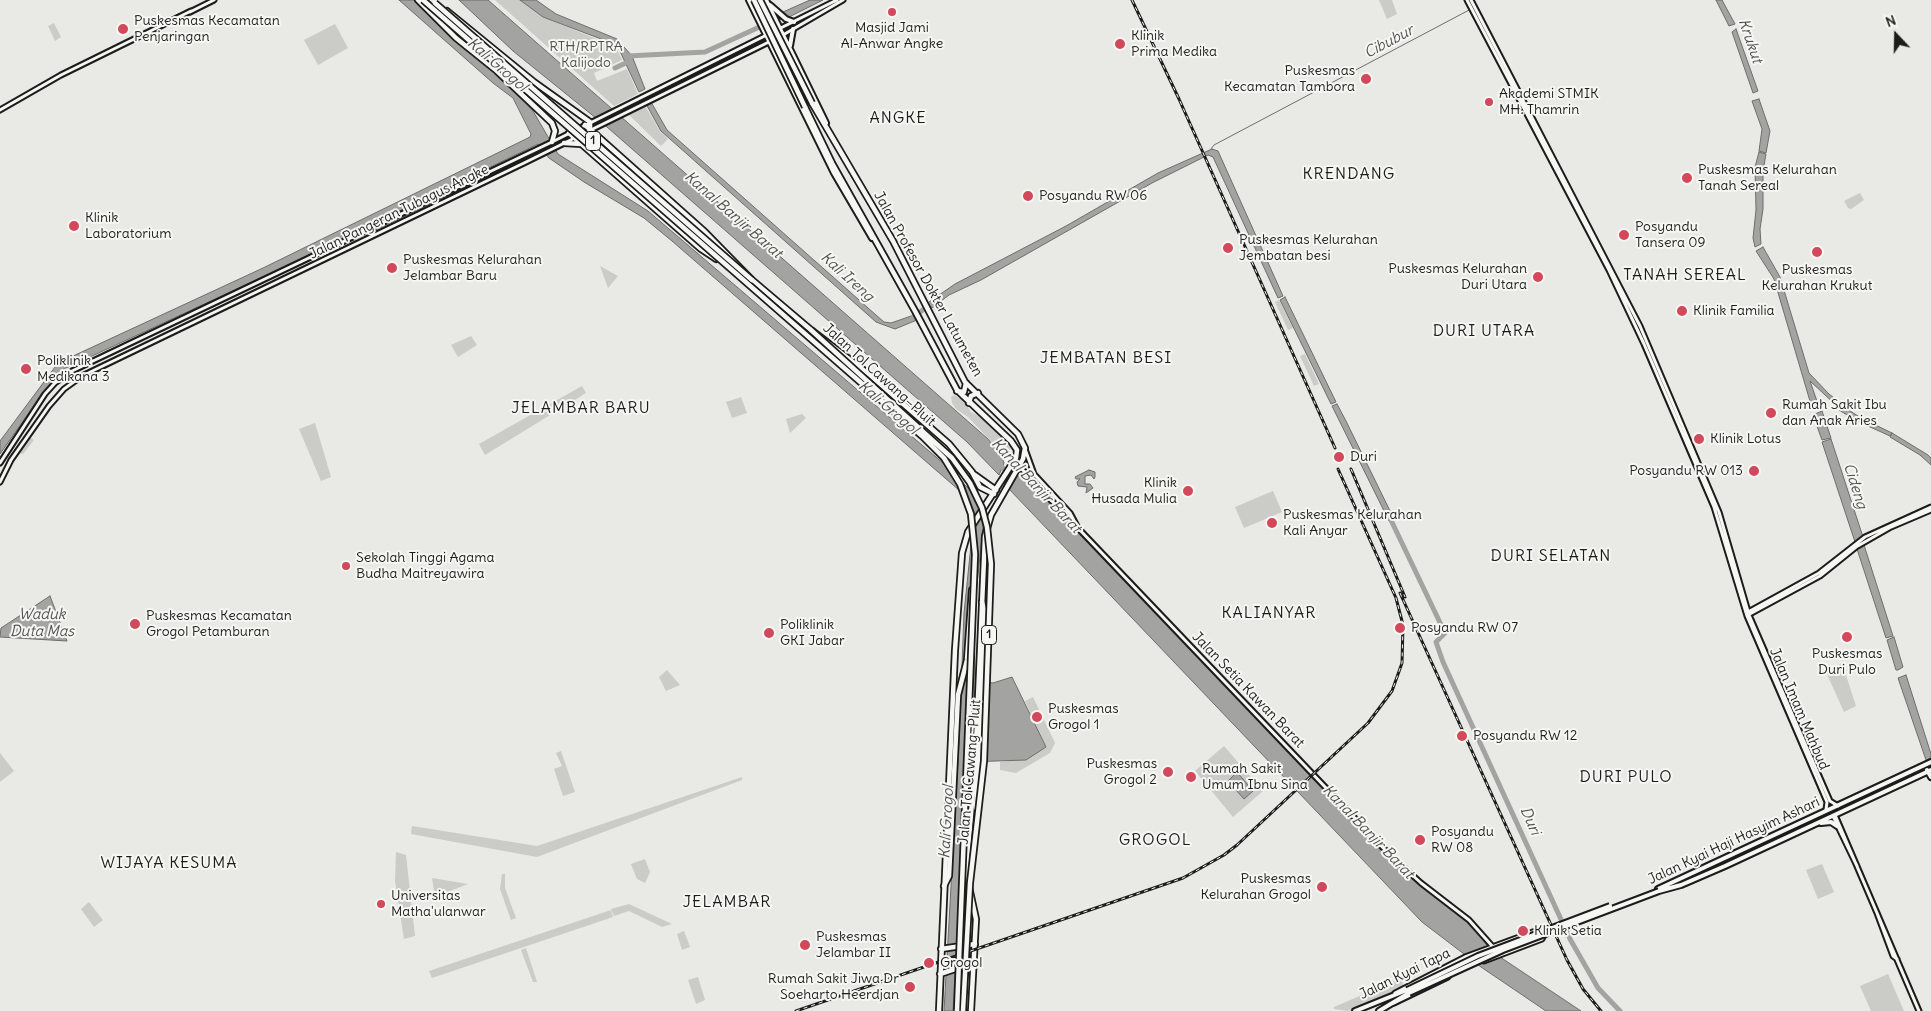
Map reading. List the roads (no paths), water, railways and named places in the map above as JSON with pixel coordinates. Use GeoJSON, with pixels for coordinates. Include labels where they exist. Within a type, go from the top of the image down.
{"type":"FeatureCollection","features":[{"type":"Feature","properties":{"kind":"highway"},"geometry":{"type":"LineString","coordinates":[[418,0],[456,38],[523,95],[554,126],[555,133],[551,142]]}},
{"type":"Feature","properties":{"kind":"highway","name":"Jalan Tol Cawang–Pluit"},"geometry":{"type":"LineString","coordinates":[[423,0],[922,436],[950,466],[963,489],[971,514],[975,548],[957,1011]]}},
{"type":"Feature","properties":{"kind":"highway","name":"Jalan Profesor Dokter Latumeten"},"geometry":{"type":"LineString","coordinates":[[754,0],[838,175],[957,390],[969,404],[1015,446],[1017,454],[968,532],[962,553],[956,633],[939,1011]]}},
{"type":"Feature","properties":{"kind":"highway"},"geometry":{"type":"LineString","coordinates":[[760,0],[812,103],[831,134]]}},
{"type":"Feature","properties":{"kind":"highway"},"geometry":{"type":"LineString","coordinates":[[433,1],[463,23],[534,82],[590,122],[590,129],[598,137],[705,232],[752,280]]}},
{"type":"Feature","properties":{"kind":"highway","name":"Jalan Tol Cawang–Pluit"},"geometry":{"type":"LineString","coordinates":[[433,1],[811,330],[952,458],[965,474],[982,508],[990,554],[984,761],[970,883],[963,1011]]}},
{"type":"Feature","properties":{"kind":"highway"},"geometry":{"type":"LineString","coordinates":[[597,126],[598,137]]}},
{"type":"Feature","properties":{"kind":"highway"},"geometry":{"type":"LineString","coordinates":[[569,133],[701,248],[724,262]]}},
{"type":"Feature","properties":{"kind":"highway","name":"Jalan Profesor Dokter Latumeten"},"geometry":{"type":"LineString","coordinates":[[831,134],[893,241],[966,382],[1018,434],[1025,448]]}},
{"type":"Feature","properties":{"kind":"highway"},"geometry":{"type":"LineString","coordinates":[[564,143],[574,142],[587,147]]}},
{"type":"Feature","properties":{"kind":"highway"},"geometry":{"type":"LineString","coordinates":[[811,330],[832,344],[949,444],[972,472],[980,487],[993,494]]}},
{"type":"Feature","properties":{"kind":"highway"},"geometry":{"type":"LineString","coordinates":[[957,390],[964,392],[966,382]]}},
{"type":"Feature","properties":{"kind":"highway"},"geometry":{"type":"LineString","coordinates":[[969,404],[969,398],[978,393]]}},
{"type":"Feature","properties":{"kind":"highway"},"geometry":{"type":"LineString","coordinates":[[960,945],[975,765],[984,610],[982,602],[985,536],[991,515],[1019,466],[1025,448]]}},
{"type":"Feature","properties":{"kind":"highway"},"geometry":{"type":"LineString","coordinates":[[944,886],[949,876],[958,695],[967,660],[970,609],[974,582]]}},
{"type":"Feature","properties":{"kind":"highway"},"geometry":{"type":"LineString","coordinates":[[974,857],[973,839],[977,805],[980,677]]}},
{"type":"Feature","properties":{"kind":"highway"},"geometry":{"type":"LineString","coordinates":[[966,879],[976,911],[975,944],[971,964],[972,1011]]}},
{"type":"Feature","properties":{"kind":"highway"},"geometry":{"type":"LineString","coordinates":[[943,949],[975,944]]}},
{"type":"Feature","properties":{"kind":"highway"},"geometry":{"type":"LineString","coordinates":[[942,973],[971,964]]}},
{"type":"Feature","properties":{"kind":"main road"},"geometry":{"type":"LineString","coordinates":[[0,110],[61,75],[214,0]]}},
{"type":"Feature","properties":{"kind":"main road","name":"Jalan Profesor Dokter Latumeten"},"geometry":{"type":"LineString","coordinates":[[749,0],[834,173],[915,312]]}},
{"type":"Feature","properties":{"kind":"main road","name":"Jalan Pangeran Tubagus Angke"},"geometry":{"type":"LineString","coordinates":[[0,463],[45,394],[68,373],[367,232],[692,72],[765,34],[780,29],[838,0]]}},
{"type":"Feature","properties":{"kind":"main road","name":"Jalan Pangeran Tubagus Angke"},"geometry":{"type":"LineString","coordinates":[[0,482],[6,467],[46,411],[61,391],[75,380],[543,154],[650,99],[783,35],[842,0]]}},
{"type":"Feature","properties":{"kind":"main road"},"geometry":{"type":"LineString","coordinates":[[1469,0],[1642,334],[1709,491],[1732,557],[1748,614],[1819,574],[1865,540],[1931,509]]}},
{"type":"Feature","properties":{"kind":"main road"},"geometry":{"type":"LineString","coordinates":[[766,1],[786,19],[794,22]]}},
{"type":"Feature","properties":{"kind":"main road","name":"Jalan Profesor Dokter Latumeten"},"geometry":{"type":"LineString","coordinates":[[766,1],[831,134]]}},
{"type":"Feature","properties":{"kind":"main road"},"geometry":{"type":"LineString","coordinates":[[777,57],[781,48],[791,51],[790,39],[793,29]]}},
{"type":"Feature","properties":{"kind":"main road"},"geometry":{"type":"LineString","coordinates":[[692,72],[694,78]]}},
{"type":"Feature","properties":{"kind":"main road"},"geometry":{"type":"LineString","coordinates":[[467,183],[469,188],[484,183]]}},
{"type":"Feature","properties":{"kind":"main road"},"geometry":{"type":"LineString","coordinates":[[456,188],[460,191],[459,195]]}},
{"type":"Feature","properties":{"kind":"main road"},"geometry":{"type":"LineString","coordinates":[[367,232],[366,236],[370,238]]}},
{"type":"Feature","properties":{"kind":"main road","name":"Jalan Setia Kawan Barat"},"geometry":{"type":"LineString","coordinates":[[1025,448],[1034,474],[1070,513],[1078,528],[1389,854],[1421,884],[1470,920],[1492,947]]}},
{"type":"Feature","properties":{"kind":"main road","name":"Jalan Setia Kawan Barat"},"geometry":{"type":"LineString","coordinates":[[1019,466],[1066,516],[1071,518]]}},
{"type":"Feature","properties":{"kind":"main road","name":"Jalan Imam Mahbud"},"geometry":{"type":"LineString","coordinates":[[1748,614],[1827,794],[1831,802],[1838,806]]}},
{"type":"Feature","properties":{"kind":"main road","name":"Jalan Imam Mahbud"},"geometry":{"type":"LineString","coordinates":[[1748,614],[1827,802],[1826,811]]}},
{"type":"Feature","properties":{"kind":"main road"},"geometry":{"type":"LineString","coordinates":[[1928,764],[1931,777]]}},
{"type":"Feature","properties":{"kind":"main road","name":"Jalan Kyai Haji Hasyim Ashari"},"geometry":{"type":"LineString","coordinates":[[1394,1004],[1408,992],[1478,956],[1659,890],[1928,764]]}},
{"type":"Feature","properties":{"kind":"main road","name":"Jalan Kyai Haji Hasyim Ashari"},"geometry":{"type":"LineString","coordinates":[[1659,890],[1681,885],[1929,771]]}},
{"type":"Feature","properties":{"kind":"main road"},"geometry":{"type":"LineString","coordinates":[[1834,815],[1837,826],[1857,866]]}},
{"type":"Feature","properties":{"kind":"main road"},"geometry":{"type":"LineString","coordinates":[[1834,815],[1919,1011]]}},
{"type":"Feature","properties":{"kind":"main road"},"geometry":{"type":"LineString","coordinates":[[1809,827],[1831,822],[1837,826]]}},
{"type":"Feature","properties":{"kind":"main road"},"geometry":{"type":"LineString","coordinates":[[1492,947],[1524,935],[1541,929],[1543,934],[1542,938],[1528,944],[1528,939],[1524,935]]}},
{"type":"Feature","properties":{"kind":"main road"},"geometry":{"type":"LineString","coordinates":[[1530,933],[1529,938],[1533,942]]}},
{"type":"Feature","properties":{"kind":"main road","name":"Jalan Kyai Tapa"},"geometry":{"type":"LineString","coordinates":[[1379,1011],[1475,964],[1528,944]]}},
{"type":"Feature","properties":{"kind":"main road","name":"Jalan Kyai Tapa"},"geometry":{"type":"LineString","coordinates":[[1354,1011],[1392,995],[1464,957],[1492,947]]}},
{"type":"Feature","properties":{"kind":"main road","name":"Jalan Kyai Haji Hasyim Ashari"},"geometry":{"type":"LineString","coordinates":[[1392,995],[1408,992]]}},
{"type":"Feature","properties":{"kind":"water"},"geometry":{"type":"Polygon","coordinates":[[[399,0],[414,0],[500,75],[533,111],[558,154],[648,211],[943,463],[978,498],[983,527],[974,613],[975,680],[993,683],[1012,677],[1046,747],[1026,760],[966,762],[953,1011],[944,1011],[959,744],[964,613],[971,545],[967,506],[960,491],[672,241],[644,218],[584,182],[549,158],[538,144],[282,268],[64,369],[47,387],[0,454],[0,441],[58,363],[263,268],[530,137],[531,134],[513,98],[493,83],[399,0]]]}},
{"type":"Feature","properties":{"kind":"water"},"geometry":{"type":"Polygon","coordinates":[[[459,0],[488,0],[988,439],[1002,457],[1004,463],[999,475],[967,442],[607,127],[513,51],[459,0]]]}},
{"type":"Feature","properties":{"kind":"water"},"geometry":{"type":"Polygon","coordinates":[[[520,0],[536,0],[556,14],[617,39],[632,56],[645,89],[639,92],[617,45],[543,17],[520,0]]]}},
{"type":"Feature","properties":{"kind":"water"},"geometry":{"type":"Polygon","coordinates":[[[810,0],[823,0],[789,17],[783,12],[810,0]]]}},
{"type":"Feature","properties":{"kind":"water"},"geometry":{"type":"Polygon","coordinates":[[[1716,0],[1722,0],[1735,24],[1729,26],[1716,0]]]}},
{"type":"Feature","properties":{"kind":"water"},"geometry":{"type":"Polygon","coordinates":[[[1736,29],[1758,91],[1753,93],[1732,32],[1736,29]]]}},
{"type":"Feature","properties":{"kind":"water"},"geometry":{"type":"Polygon","coordinates":[[[1759,99],[1770,131],[1766,153],[1759,151],[1762,129],[1752,101],[1759,99]]]}},
{"type":"Feature","properties":{"kind":"water"},"geometry":{"type":"Polygon","coordinates":[[[651,102],[667,130],[884,322],[891,323],[914,315],[917,320],[895,329],[876,322],[661,131],[646,104],[651,102]]]}},
{"type":"Feature","properties":{"kind":"water"},"geometry":{"type":"Polygon","coordinates":[[[1212,149],[1218,151],[1283,296],[1278,298],[1213,157],[1208,155],[1152,183],[981,280],[949,295],[932,308],[929,302],[955,284],[1066,226],[1158,173],[1212,149]]]}},
{"type":"Feature","properties":{"kind":"water"},"geometry":{"type":"Polygon","coordinates":[[[1759,152],[1766,154],[1763,171],[1761,244],[1755,247],[1753,238],[1756,210],[1755,167],[1759,152]]]}},
{"type":"Feature","properties":{"kind":"water"},"geometry":{"type":"Polygon","coordinates":[[[1763,247],[1780,277],[1809,373],[1829,394],[1843,405],[1838,407],[1810,381],[1819,407],[1812,408],[1774,279],[1756,251],[1763,247]]]}},
{"type":"Feature","properties":{"kind":"water"},"geometry":{"type":"Polygon","coordinates":[[[1285,297],[1336,402],[1331,404],[1280,300],[1285,297]]]}},
{"type":"Feature","properties":{"kind":"water"},"geometry":{"type":"Polygon","coordinates":[[[1337,404],[1394,519],[1389,521],[1332,406],[1337,404]]]}},
{"type":"Feature","properties":{"kind":"water","name":"Cideng"},"geometry":{"type":"Polygon","coordinates":[[[1844,407],[1861,418],[1892,433],[1890,436],[1857,421],[1839,410],[1844,407]]]}},
{"type":"Feature","properties":{"kind":"water"},"geometry":{"type":"Polygon","coordinates":[[[1822,411],[1831,438],[1822,440],[1813,415],[1822,411]]]}},
{"type":"Feature","properties":{"kind":"water"},"geometry":{"type":"Polygon","coordinates":[[[1892,433],[1928,455],[1931,458],[1931,465],[1920,455],[1890,437],[1892,433]]]}},
{"type":"Feature","properties":{"kind":"water"},"geometry":{"type":"Polygon","coordinates":[[[1831,439],[1863,537],[1855,542],[1822,442],[1831,439]]]}},
{"type":"Feature","properties":{"kind":"water"},"geometry":{"type":"Polygon","coordinates":[[[1089,470],[1095,472],[1095,477],[1094,479],[1091,475],[1085,476],[1085,484],[1090,484],[1093,488],[1086,493],[1087,487],[1078,486],[1077,482],[1080,479],[1075,477],[1089,470]]]}},
{"type":"Feature","properties":{"kind":"water"},"geometry":{"type":"Polygon","coordinates":[[[1022,474],[1404,871],[1470,922],[1488,946],[1503,959],[1581,1011],[1546,1011],[1481,967],[1422,922],[1009,489],[1018,475],[1022,474]]]}},
{"type":"Feature","properties":{"kind":"water"},"geometry":{"type":"Polygon","coordinates":[[[1864,545],[1893,636],[1886,638],[1857,549],[1864,545]]]}},
{"type":"Feature","properties":{"kind":"water","name":"Waduk Duta Mas"},"geometry":{"type":"Polygon","coordinates":[[[50,596],[67,641],[0,637],[1,628],[50,596]]]}},
{"type":"Feature","properties":{"kind":"water"},"geometry":{"type":"Polygon","coordinates":[[[1894,637],[1903,667],[1898,670],[1896,670],[1887,640],[1894,637]]]}},
{"type":"Feature","properties":{"kind":"water"},"geometry":{"type":"Polygon","coordinates":[[[1906,675],[1931,754],[1931,769],[1926,760],[1898,678],[1906,675]]]}},
{"type":"Feature","properties":{"kind":"water"},"geometry":{"type":"Polygon","coordinates":[[[1237,772],[1253,791],[1244,799],[1228,781],[1237,772]]]}},
{"type":"Feature","properties":{"kind":"waterway","name":"Cibubur"},"geometry":{"type":"LineString","coordinates":[[1211,149],[1214,145],[1471,9]]}},
{"type":"Feature","properties":{"kind":"waterway"},"geometry":{"type":"LineString","coordinates":[[628,56],[705,52],[792,12]]}},
{"type":"Feature","properties":{"kind":"waterway"},"geometry":{"type":"LineString","coordinates":[[615,68],[630,61]]}},
{"type":"Feature","properties":{"kind":"waterway","name":"Kali Ireng"},"geometry":{"type":"LineString","coordinates":[[913,317],[934,302]]}},
{"type":"Feature","properties":{"kind":"waterway","name":"Kanal Banjir Barat"},"geometry":{"type":"LineString","coordinates":[[999,464],[1019,485]]}},
{"type":"Feature","properties":{"kind":"waterway","name":"Duri"},"geometry":{"type":"LineString","coordinates":[[1389,516],[1445,633],[1436,642],[1443,662],[1570,939],[1598,988],[1620,1011]]}},
{"type":"Feature","properties":{"kind":"railway"},"geometry":{"type":"LineString","coordinates":[[1132,0],[1179,99],[1335,448]]}},
{"type":"Feature","properties":{"kind":"railway"},"geometry":{"type":"LineString","coordinates":[[796,1011],[1183,878],[1224,855],[1237,845],[1368,723],[1392,691],[1402,663],[1403,625],[1396,598],[1338,469]]}},
{"type":"Feature","properties":{"kind":"railway"},"geometry":{"type":"LineString","coordinates":[[1351,469],[1405,597]]}},
{"type":"Feature","properties":{"kind":"railway"},"geometry":{"type":"LineString","coordinates":[[1400,593],[1567,960],[1583,989],[1601,1011]]}},
{"type":"Feature","properties":{"kind":"place","name":"Masjid Jami Al-Anwar Angke"},"geometry":{"type":"Point","coordinates":[892,12]}},
{"type":"Feature","properties":{"kind":"place","name":"Puskesmas Kecamatan Penjaringan"},"geometry":{"type":"Point","coordinates":[123,29]}},
{"type":"Feature","properties":{"kind":"place","name":"Klinik Prima Medika"},"geometry":{"type":"Point","coordinates":[1120,44]}},
{"type":"Feature","properties":{"kind":"place","name":"Puskesmas Kecamatan Tambora"},"geometry":{"type":"Point","coordinates":[1366,79]}},
{"type":"Feature","properties":{"kind":"place","name":"Akademi STMIK MH. Thamrin"},"geometry":{"type":"Point","coordinates":[1489,102]}},
{"type":"Feature","properties":{"kind":"place","name":"Puskesmas Kelurahan Tanah Sereal"},"geometry":{"type":"Point","coordinates":[1687,178]}},
{"type":"Feature","properties":{"kind":"place","name":"Posyandu RW 06"},"geometry":{"type":"Point","coordinates":[1028,196]}},
{"type":"Feature","properties":{"kind":"place","name":"Klinik Laboratorium"},"geometry":{"type":"Point","coordinates":[74,226]}},
{"type":"Feature","properties":{"kind":"place","name":"Posyandu Tansera 09"},"geometry":{"type":"Point","coordinates":[1624,235]}},
{"type":"Feature","properties":{"kind":"place","name":"Puskesmas Kelurahan Jembatan besi"},"geometry":{"type":"Point","coordinates":[1228,248]}},
{"type":"Feature","properties":{"kind":"place","name":"Puskesmas Kelurahan Krukut"},"geometry":{"type":"Point","coordinates":[1817,252]}},
{"type":"Feature","properties":{"kind":"place","name":"Puskesmas Kelurahan Jelambar Baru"},"geometry":{"type":"Point","coordinates":[392,268]}},
{"type":"Feature","properties":{"kind":"place","name":"Puskesmas Kelurahan Duri Utara"},"geometry":{"type":"Point","coordinates":[1538,277]}},
{"type":"Feature","properties":{"kind":"place","name":"Klinik Familia"},"geometry":{"type":"Point","coordinates":[1682,311]}},
{"type":"Feature","properties":{"kind":"place","name":"Poliklinik Medikana 3"},"geometry":{"type":"Point","coordinates":[26,369]}},
{"type":"Feature","properties":{"kind":"place","name":"Rumah Sakit Ibu dan Anak Aries"},"geometry":{"type":"Point","coordinates":[1771,413]}},
{"type":"Feature","properties":{"kind":"place","name":"Klinik Lotus"},"geometry":{"type":"Point","coordinates":[1699,439]}},
{"type":"Feature","properties":{"kind":"place","name":"Duri"},"geometry":{"type":"Point","coordinates":[1339,457]}},
{"type":"Feature","properties":{"kind":"place","name":"Posyandu RW 013"},"geometry":{"type":"Point","coordinates":[1754,471]}},
{"type":"Feature","properties":{"kind":"place","name":"Klinik Husada Mulia"},"geometry":{"type":"Point","coordinates":[1188,491]}},
{"type":"Feature","properties":{"kind":"place","name":"Puskesmas Kelurahan Kali Anyar"},"geometry":{"type":"Point","coordinates":[1272,523]}},
{"type":"Feature","properties":{"kind":"place","name":"Sekolah Tinggi Agama Budha Maitreyawira"},"geometry":{"type":"Point","coordinates":[346,566]}},
{"type":"Feature","properties":{"kind":"place","name":"Puskesmas Kecamatan Grogol Petamburan"},"geometry":{"type":"Point","coordinates":[135,624]}},
{"type":"Feature","properties":{"kind":"place","name":"Posyandu RW 07"},"geometry":{"type":"Point","coordinates":[1400,628]}},
{"type":"Feature","properties":{"kind":"place","name":"Poliklinik GKI Jabar"},"geometry":{"type":"Point","coordinates":[769,633]}},
{"type":"Feature","properties":{"kind":"place","name":"Puskesmas Duri Pulo"},"geometry":{"type":"Point","coordinates":[1847,637]}},
{"type":"Feature","properties":{"kind":"place","name":"Puskesmas Grogol 1"},"geometry":{"type":"Point","coordinates":[1037,717]}},
{"type":"Feature","properties":{"kind":"place","name":"Posyandu RW 12"},"geometry":{"type":"Point","coordinates":[1462,736]}},
{"type":"Feature","properties":{"kind":"place","name":"Puskesmas Grogol 2"},"geometry":{"type":"Point","coordinates":[1168,772]}},
{"type":"Feature","properties":{"kind":"place","name":"Rumah Sakit Umum Ibnu Sina"},"geometry":{"type":"Point","coordinates":[1191,777]}},
{"type":"Feature","properties":{"kind":"place","name":"Posyandu RW 08"},"geometry":{"type":"Point","coordinates":[1420,840]}},
{"type":"Feature","properties":{"kind":"place","name":"Puskesmas Kelurahan Grogol"},"geometry":{"type":"Point","coordinates":[1322,887]}},
{"type":"Feature","properties":{"kind":"place","name":"Universitas Matha'ulanwar"},"geometry":{"type":"Point","coordinates":[381,904]}},
{"type":"Feature","properties":{"kind":"place","name":"Klinik Setia"},"geometry":{"type":"Point","coordinates":[1523,931]}},
{"type":"Feature","properties":{"kind":"place","name":"Puskesmas Jelambar II"},"geometry":{"type":"Point","coordinates":[805,945]}},
{"type":"Feature","properties":{"kind":"place","name":"Grogol"},"geometry":{"type":"Point","coordinates":[929,963]}},
{"type":"Feature","properties":{"kind":"place","name":"Rumah Sakit Jiwa Dr Soeharto Heerdjan"},"geometry":{"type":"Point","coordinates":[910,987]}},
{"type":"Feature","properties":{"kind":"district","name":"ANGKE"},"geometry":{"type":"Point","coordinates":[898,118]}},
{"type":"Feature","properties":{"kind":"district","name":"KRENDANG"},"geometry":{"type":"Point","coordinates":[1349,174]}},
{"type":"Feature","properties":{"kind":"district","name":"TANAH SEREAL"},"geometry":{"type":"Point","coordinates":[1685,275]}},
{"type":"Feature","properties":{"kind":"district","name":"DURI UTARA"},"geometry":{"type":"Point","coordinates":[1484,331]}},
{"type":"Feature","properties":{"kind":"district","name":"JEMBATAN BESI"},"geometry":{"type":"Point","coordinates":[1106,358]}},
{"type":"Feature","properties":{"kind":"district","name":"JELAMBAR BARU"},"geometry":{"type":"Point","coordinates":[581,408]}},
{"type":"Feature","properties":{"kind":"district","name":"DURI SELATAN"},"geometry":{"type":"Point","coordinates":[1551,556]}},
{"type":"Feature","properties":{"kind":"district","name":"KALIANYAR"},"geometry":{"type":"Point","coordinates":[1269,613]}},
{"type":"Feature","properties":{"kind":"district","name":"DURI PULO"},"geometry":{"type":"Point","coordinates":[1626,777]}},
{"type":"Feature","properties":{"kind":"district","name":"GROGOL"},"geometry":{"type":"Point","coordinates":[1155,840]}},
{"type":"Feature","properties":{"kind":"district","name":"WIJAYA KESUMA"},"geometry":{"type":"Point","coordinates":[169,863]}},
{"type":"Feature","properties":{"kind":"district","name":"JELAMBAR"},"geometry":{"type":"Point","coordinates":[727,902]}},
{"type":"Feature","properties":{"kind":"water label","name":"Krukut"},"geometry":{"type":"Point","coordinates":[1750,41]}},
{"type":"Feature","properties":{"kind":"water label","name":"Kali Grogol"},"geometry":{"type":"Point","coordinates":[497,65]}},
{"type":"Feature","properties":{"kind":"water label","name":"Kali Grogol"},"geometry":{"type":"Point","coordinates":[888,408]}},
{"type":"Feature","properties":{"kind":"water label","name":"Kali Grogol"},"geometry":{"type":"Point","coordinates":[947,822]}},
{"type":"Feature","properties":{"kind":"park label","name":"RTH/RPTRA Kalijodo"},"geometry":{"type":"Point","coordinates":[586,56]}}]}
